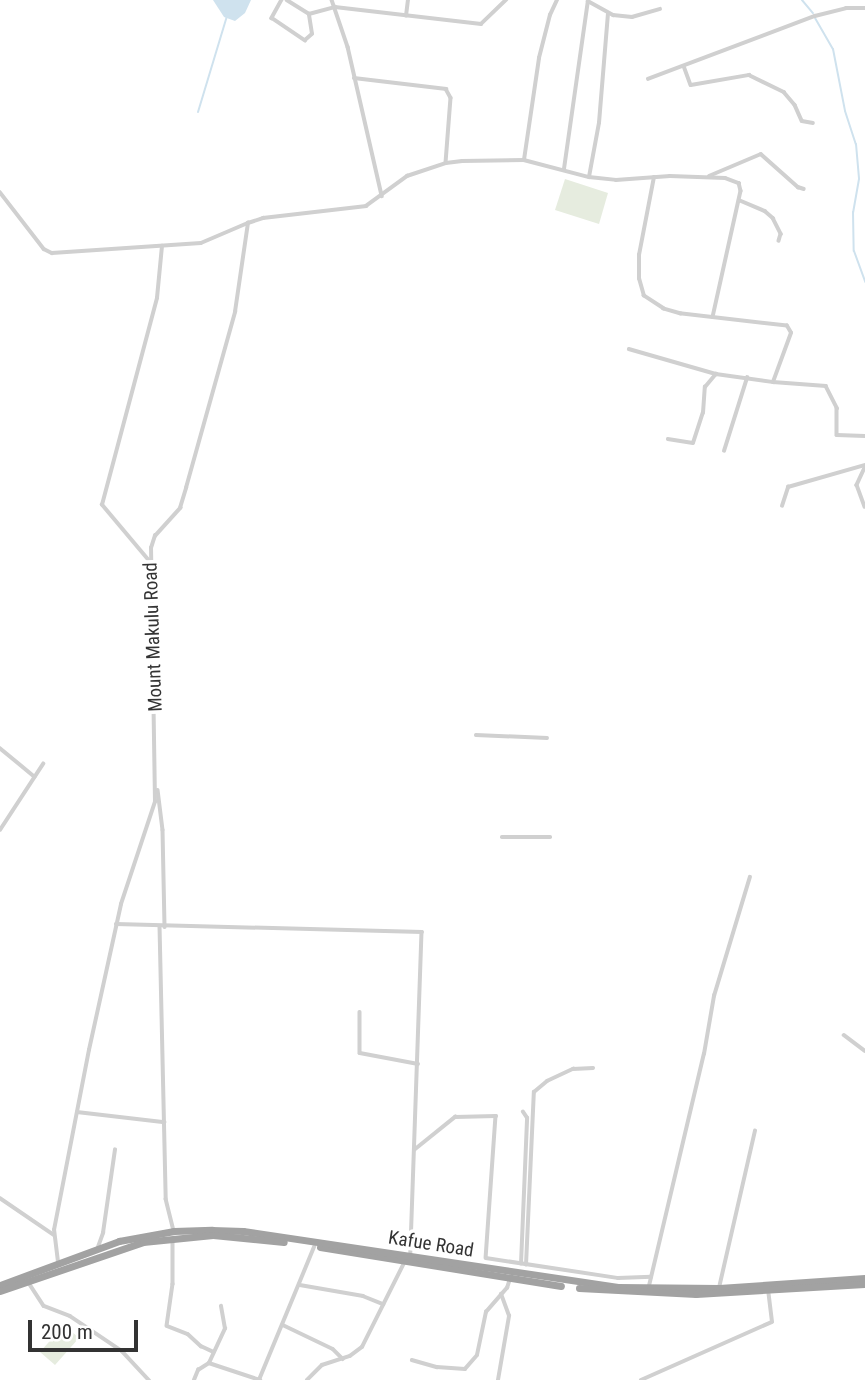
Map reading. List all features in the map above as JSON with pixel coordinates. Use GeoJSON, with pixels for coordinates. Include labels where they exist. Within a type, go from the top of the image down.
{"type":"FeatureCollection","features":[{"type":"Feature","properties":{"kind":"highway","name":"Kafue Road"},"geometry":{"type":"LineString","coordinates":[[0,1285],[98,1248],[173,1234],[243,1231],[510,1279],[635,1293],[768,1291],[865,1284]]}},
{"type":"Feature","properties":{"kind":"highway","name":"Kafue Road"},"geometry":{"type":"LineString","coordinates":[[0,1291],[118,1248],[173,1234],[228,1236],[579,1283],[649,1288],[719,1288],[865,1278]]}},
{"type":"Feature","properties":{"kind":"street"},"geometry":{"type":"LineString","coordinates":[[309,14],[312,34],[305,40],[272,18],[285,0],[309,14],[335,7],[483,24],[506,0]]}},
{"type":"Feature","properties":{"kind":"street"},"geometry":{"type":"LineString","coordinates":[[332,0],[382,196]]}},
{"type":"Feature","properties":{"kind":"street"},"geometry":{"type":"LineString","coordinates":[[406,16],[408,0]]}},
{"type":"Feature","properties":{"kind":"street"},"geometry":{"type":"LineString","coordinates":[[524,160],[539,58],[550,15],[557,0]]}},
{"type":"Feature","properties":{"kind":"street"},"geometry":{"type":"LineString","coordinates":[[564,170],[587,0],[608,14],[632,17],[660,9]]}},
{"type":"Feature","properties":{"kind":"street"},"geometry":{"type":"LineString","coordinates":[[648,79],[809,18],[846,8],[865,8]]}},
{"type":"Feature","properties":{"kind":"street"},"geometry":{"type":"LineString","coordinates":[[589,177],[599,122],[608,14]]}},
{"type":"Feature","properties":{"kind":"street"},"geometry":{"type":"LineString","coordinates":[[684,66],[691,85],[750,75],[784,92],[802,121],[813,124]]}},
{"type":"Feature","properties":{"kind":"street"},"geometry":{"type":"LineString","coordinates":[[354,78],[446,89],[451,98],[446,163]]}},
{"type":"Feature","properties":{"kind":"street"},"geometry":{"type":"LineString","coordinates":[[707,176],[761,154],[798,187],[804,188]]}},
{"type":"Feature","properties":{"kind":"street"},"geometry":{"type":"LineString","coordinates":[[0,192],[44,248],[52,253],[201,243],[264,218],[366,206],[407,176],[446,163],[524,160],[589,177],[616,180],[707,176],[736,181],[740,186],[739,200],[713,317]]}},
{"type":"Feature","properties":{"kind":"street"},"geometry":{"type":"LineString","coordinates":[[654,177],[640,244],[641,289],[648,300],[664,309],[790,329],[789,340],[773,382]]}},
{"type":"Feature","properties":{"kind":"street"},"geometry":{"type":"LineString","coordinates":[[739,200],[765,211],[773,219],[781,234],[779,241]]}},
{"type":"Feature","properties":{"kind":"street","name":"Mount Makulu Road"},"geometry":{"type":"LineString","coordinates":[[58,1263],[54,1235],[116,924],[153,811],[156,784],[150,562],[155,536],[177,512],[186,488],[234,312],[248,223]]}},
{"type":"Feature","properties":{"kind":"street"},"geometry":{"type":"LineString","coordinates":[[150,562],[102,505],[158,293],[162,246]]}},
{"type":"Feature","properties":{"kind":"street"},"geometry":{"type":"LineString","coordinates":[[629,349],[716,374],[826,386],[837,408],[837,435],[865,436]]}},
{"type":"Feature","properties":{"kind":"street"},"geometry":{"type":"LineString","coordinates":[[668,439],[693,443],[703,413],[705,387],[716,374]]}},
{"type":"Feature","properties":{"kind":"street"},"geometry":{"type":"LineString","coordinates":[[724,451],[747,378]]}},
{"type":"Feature","properties":{"kind":"street"},"geometry":{"type":"LineString","coordinates":[[782,506],[788,487],[865,467]]}},
{"type":"Feature","properties":{"kind":"street"},"geometry":{"type":"LineString","coordinates":[[865,467],[857,485],[865,507]]}},
{"type":"Feature","properties":{"kind":"street"},"geometry":{"type":"LineString","coordinates":[[476,735],[547,738]]}},
{"type":"Feature","properties":{"kind":"street"},"geometry":{"type":"LineString","coordinates":[[0,748],[35,777]]}},
{"type":"Feature","properties":{"kind":"street"},"geometry":{"type":"LineString","coordinates":[[0,830],[43,764]]}},
{"type":"Feature","properties":{"kind":"street"},"geometry":{"type":"LineString","coordinates":[[156,784],[163,830],[166,1199],[173,1234],[173,1284],[167,1325],[188,1334],[201,1346],[214,1352]]}},
{"type":"Feature","properties":{"kind":"street"},"geometry":{"type":"LineString","coordinates":[[502,837],[550,837]]}},
{"type":"Feature","properties":{"kind":"street"},"geometry":{"type":"LineString","coordinates":[[649,1288],[705,1054],[713,996],[750,877]]}},
{"type":"Feature","properties":{"kind":"street"},"geometry":{"type":"LineString","coordinates":[[116,924],[421,931],[418,1064],[408,1259],[362,1346],[343,1359],[322,1365],[307,1380]]}},
{"type":"Feature","properties":{"kind":"street"},"geometry":{"type":"LineString","coordinates":[[360,1012],[360,1053],[418,1064]]}},
{"type":"Feature","properties":{"kind":"street"},"geometry":{"type":"LineString","coordinates":[[844,1035],[865,1051]]}},
{"type":"Feature","properties":{"kind":"street"},"geometry":{"type":"LineString","coordinates":[[522,1275],[534,1092],[547,1081],[573,1069],[593,1069]]}},
{"type":"Feature","properties":{"kind":"street"},"geometry":{"type":"LineString","coordinates":[[77,1112],[164,1122]]}},
{"type":"Feature","properties":{"kind":"street"},"geometry":{"type":"LineString","coordinates":[[523,1112],[527,1118],[523,1264]]}},
{"type":"Feature","properties":{"kind":"street"},"geometry":{"type":"LineString","coordinates":[[413,1150],[456,1117],[496,1116],[486,1258],[618,1278],[651,1277]]}},
{"type":"Feature","properties":{"kind":"street"},"geometry":{"type":"LineString","coordinates":[[719,1288],[755,1130]]}},
{"type":"Feature","properties":{"kind":"street"},"geometry":{"type":"LineString","coordinates":[[98,1248],[115,1150]]}},
{"type":"Feature","properties":{"kind":"street"},"geometry":{"type":"LineString","coordinates":[[0,1198],[54,1235]]}},
{"type":"Feature","properties":{"kind":"street"},"geometry":{"type":"LineString","coordinates":[[209,1363],[259,1380],[314,1247]]}},
{"type":"Feature","properties":{"kind":"street"},"geometry":{"type":"LineString","coordinates":[[579,1283],[581,1272]]}},
{"type":"Feature","properties":{"kind":"street"},"geometry":{"type":"LineString","coordinates":[[412,1360],[449,1369],[465,1368],[477,1355],[486,1312],[510,1279]]}},
{"type":"Feature","properties":{"kind":"street"},"geometry":{"type":"LineString","coordinates":[[29,1281],[44,1306],[70,1316],[122,1351],[149,1380]]}},
{"type":"Feature","properties":{"kind":"street"},"geometry":{"type":"LineString","coordinates":[[300,1285],[363,1296],[383,1305]]}},
{"type":"Feature","properties":{"kind":"street"},"geometry":{"type":"LineString","coordinates":[[641,1380],[772,1322],[768,1291]]}},
{"type":"Feature","properties":{"kind":"street"},"geometry":{"type":"LineString","coordinates":[[498,1380],[509,1316],[501,1294]]}},
{"type":"Feature","properties":{"kind":"street"},"geometry":{"type":"LineString","coordinates":[[194,1380],[198,1370],[209,1363],[225,1329],[221,1306]]}},
{"type":"Feature","properties":{"kind":"street"},"geometry":{"type":"LineString","coordinates":[[283,1325],[332,1349],[343,1359]]}},
{"type":"Feature","properties":{"kind":"shaded area"},"geometry":{"type":"Polygon","coordinates":[[[565,179],[608,193],[599,224],[555,210],[565,179]]]}},
{"type":"Feature","properties":{"kind":"shaded area"},"geometry":{"type":"Polygon","coordinates":[[[64,1325],[79,1338],[55,1365],[40,1352],[64,1325]]]}},
{"type":"Feature","properties":{"kind":"water"},"geometry":{"type":"Polygon","coordinates":[[[213,0],[251,0],[245,13],[235,21],[224,17],[213,0]]]}},
{"type":"Feature","properties":{"kind":"waterway"},"geometry":{"type":"LineString","coordinates":[[802,0],[813,13]]}},
{"type":"Feature","properties":{"kind":"waterway"},"geometry":{"type":"LineString","coordinates":[[198,112],[227,16]]}},
{"type":"Feature","properties":{"kind":"waterway"},"geometry":{"type":"LineString","coordinates":[[815,18],[833,49],[845,111],[856,144],[859,179],[853,212],[854,251],[865,282]]}}]}
